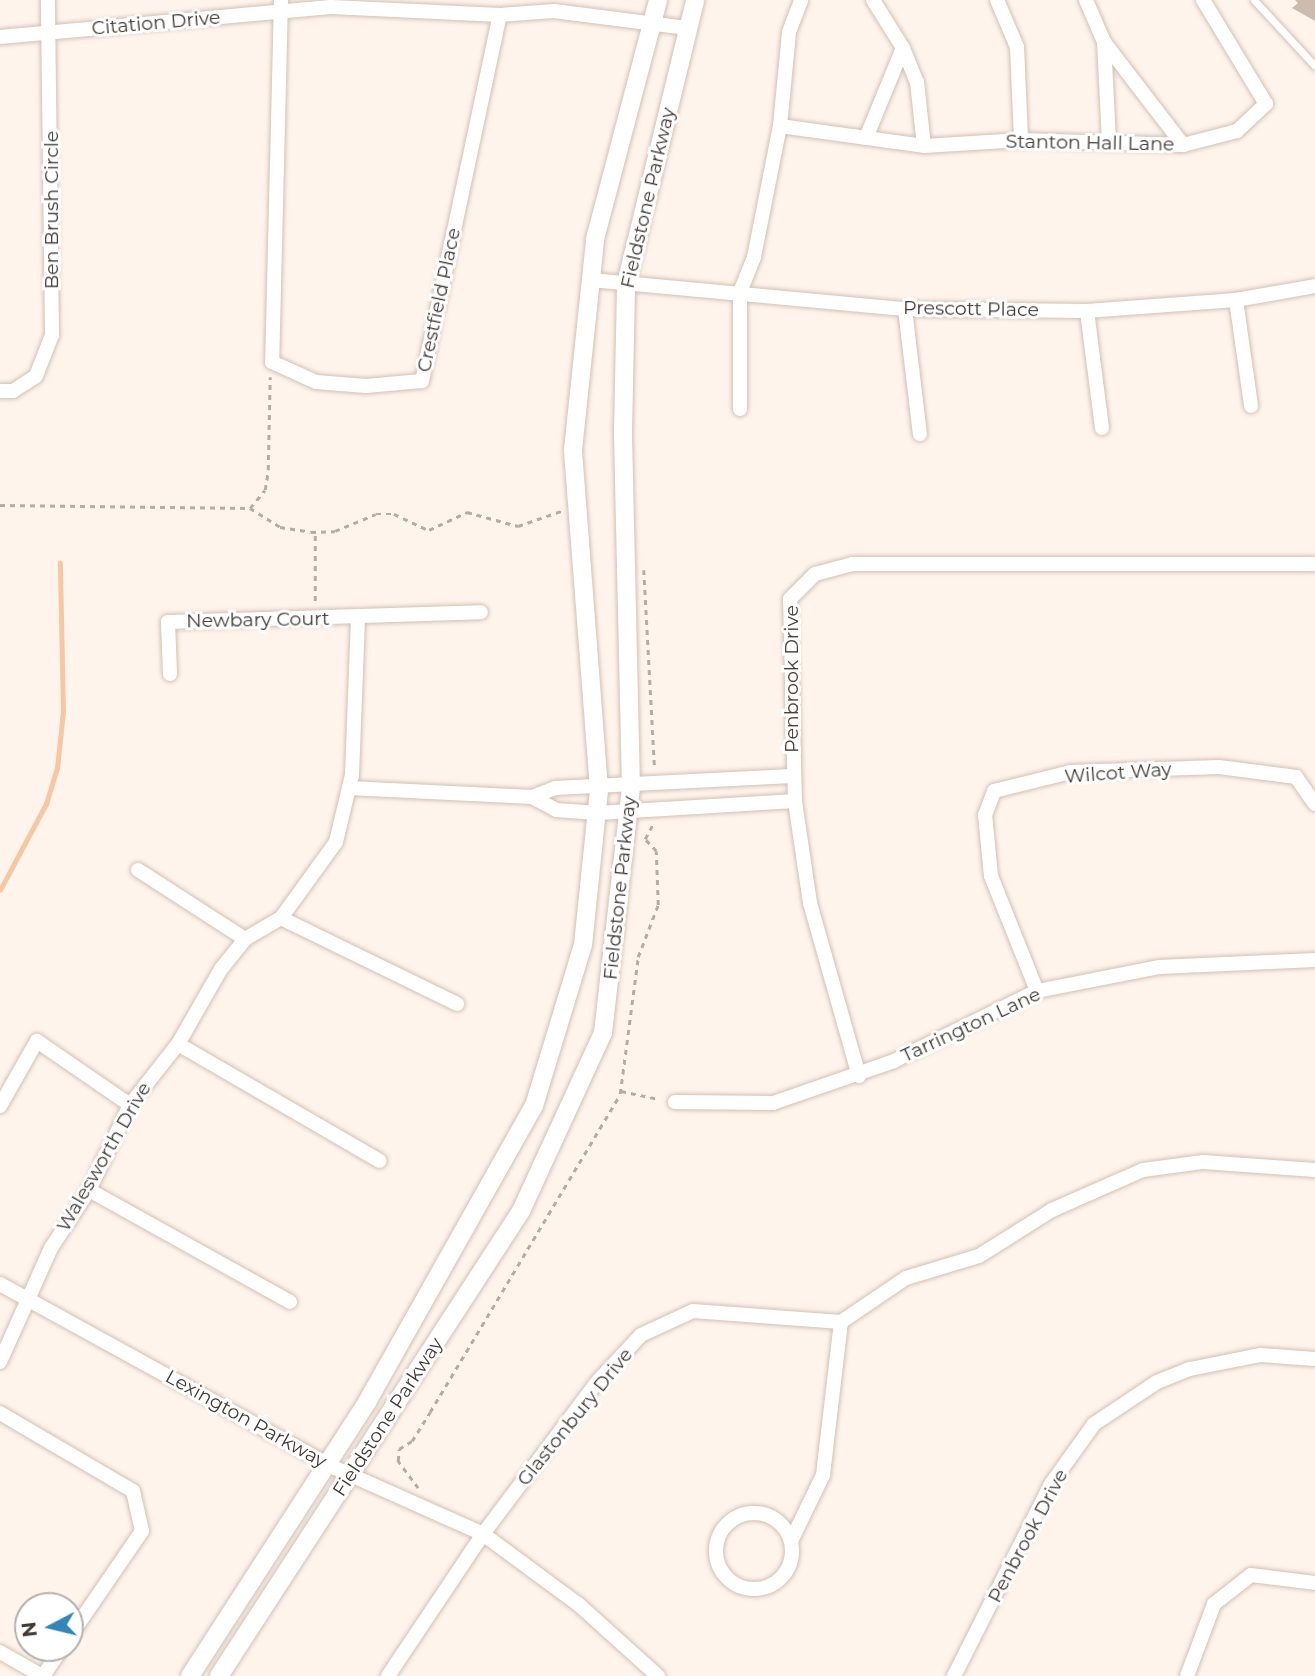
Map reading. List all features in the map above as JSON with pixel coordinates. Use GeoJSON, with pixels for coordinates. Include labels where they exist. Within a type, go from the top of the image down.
{"type":"FeatureCollection","features":[{"type":"Feature","properties":{"kind":"street","name":"Ben Brush Circle"},"geometry":{"type":"LineString","coordinates":[[0,391],[13,391],[36,376],[52,335],[51,32],[48,0]]}},
{"type":"Feature","properties":{"kind":"street","name":"Fieldstone Parkway"},"geometry":{"type":"LineString","coordinates":[[190,1676],[327,1464],[534,1106],[583,945],[599,789],[573,450],[595,239],[658,0]]}},
{"type":"Feature","properties":{"kind":"street","name":"Fieldstone Parkway"},"geometry":{"type":"LineString","coordinates":[[219,1676],[521,1211],[603,1034],[631,788],[623,431],[626,284],[695,0]]}},
{"type":"Feature","properties":{"kind":"street"},"geometry":{"type":"LineString","coordinates":[[740,409],[740,292],[754,257],[780,126],[789,32],[801,0]]}},
{"type":"Feature","properties":{"kind":"street"},"geometry":{"type":"LineString","coordinates":[[873,0],[903,48],[916,82],[923,146]]}},
{"type":"Feature","properties":{"kind":"street"},"geometry":{"type":"LineString","coordinates":[[997,0],[1017,47],[1021,140]]}},
{"type":"Feature","properties":{"kind":"street"},"geometry":{"type":"LineString","coordinates":[[1086,0],[1104,42],[1183,145]]}},
{"type":"Feature","properties":{"kind":"street","name":"Stanton Hall Lane"},"geometry":{"type":"LineString","coordinates":[[780,126],[923,146],[1021,140],[1183,145],[1237,131],[1266,104],[1203,0]]}},
{"type":"Feature","properties":{"kind":"street","name":"Citation Drive"},"geometry":{"type":"LineString","coordinates":[[0,37],[281,6],[402,4],[500,15],[554,11],[654,21],[687,28]]}},
{"type":"Feature","properties":{"kind":"street"},"geometry":{"type":"LineString","coordinates":[[272,362],[281,6]]}},
{"type":"Feature","properties":{"kind":"street","name":"Crestfield Place"},"geometry":{"type":"LineString","coordinates":[[272,362],[316,382],[366,386],[422,381],[500,15]]}},
{"type":"Feature","properties":{"kind":"street"},"geometry":{"type":"LineString","coordinates":[[1104,42],[1109,142]]}},
{"type":"Feature","properties":{"kind":"street"},"geometry":{"type":"LineString","coordinates":[[866,138],[903,48]]}},
{"type":"Feature","properties":{"kind":"street","name":"Prescott Place"},"geometry":{"type":"LineString","coordinates":[[591,280],[905,309],[1087,311],[1236,300],[1315,286]]}},
{"type":"Feature","properties":{"kind":"street"},"geometry":{"type":"LineString","coordinates":[[1236,300],[1251,406]]}},
{"type":"Feature","properties":{"kind":"street"},"geometry":{"type":"LineString","coordinates":[[905,309],[920,434]]}},
{"type":"Feature","properties":{"kind":"street"},"geometry":{"type":"LineString","coordinates":[[1087,311],[1102,428]]}},
{"type":"Feature","properties":{"kind":"street","name":"Penbrook Drive"},"geometry":{"type":"LineString","coordinates":[[859,1076],[810,903],[795,801],[792,776],[790,599],[815,574],[852,564],[1315,564]]}},
{"type":"Feature","properties":{"kind":"street","name":"Newbary Court"},"geometry":{"type":"LineString","coordinates":[[170,674],[168,622],[358,618],[481,611]]}},
{"type":"Feature","properties":{"kind":"street","name":"Walesworth Drive"},"geometry":{"type":"LineString","coordinates":[[0,1362],[51,1248],[89,1190],[130,1105],[178,1044],[221,969],[245,939],[281,918],[336,842],[349,788],[358,618]]}},
{"type":"Feature","properties":{"kind":"street","name":"Wilcot Way"},"geometry":{"type":"LineString","coordinates":[[1037,991],[990,876],[985,815],[994,791],[1071,772],[1219,767],[1296,777],[1315,804]]}},
{"type":"Feature","properties":{"kind":"street"},"geometry":{"type":"LineString","coordinates":[[349,788],[532,797],[555,788],[631,788],[792,776]]}},
{"type":"Feature","properties":{"kind":"street"},"geometry":{"type":"LineString","coordinates":[[532,797],[555,810],[598,813],[795,801]]}},
{"type":"Feature","properties":{"kind":"street"},"geometry":{"type":"LineString","coordinates":[[138,870],[245,939]]}},
{"type":"Feature","properties":{"kind":"street"},"geometry":{"type":"LineString","coordinates":[[281,918],[457,1004]]}},
{"type":"Feature","properties":{"kind":"street","name":"Tarrington Lane"},"geometry":{"type":"LineString","coordinates":[[675,1102],[773,1103],[859,1076],[1037,991],[1159,967],[1315,960]]}},
{"type":"Feature","properties":{"kind":"street"},"geometry":{"type":"LineString","coordinates":[[0,1106],[37,1041],[130,1105]]}},
{"type":"Feature","properties":{"kind":"street"},"geometry":{"type":"LineString","coordinates":[[178,1044],[380,1161]]}},
{"type":"Feature","properties":{"kind":"street"},"geometry":{"type":"LineString","coordinates":[[791,1541],[776,1520],[752,1513],[729,1523],[717,1557],[738,1586],[762,1589],[790,1566],[791,1541],[823,1475],[841,1322],[906,1278],[979,1256],[1052,1210],[1143,1170],[1203,1162],[1315,1170]]}},
{"type":"Feature","properties":{"kind":"street"},"geometry":{"type":"LineString","coordinates":[[89,1190],[290,1302]]}},
{"type":"Feature","properties":{"kind":"street","name":"Lexington Parkway"},"geometry":{"type":"LineString","coordinates":[[0,1284],[327,1464],[483,1534],[578,1604],[654,1674]]}},
{"type":"Feature","properties":{"kind":"street","name":"Glastonbury Drive"},"geometry":{"type":"LineString","coordinates":[[388,1676],[483,1534],[598,1381],[641,1335],[693,1311],[841,1322]]}},
{"type":"Feature","properties":{"kind":"street","name":"Penbrook Drive"},"geometry":{"type":"LineString","coordinates":[[954,1676],[1051,1483],[1094,1424],[1157,1382],[1190,1369],[1260,1355],[1315,1359]]}},
{"type":"Feature","properties":{"kind":"street"},"geometry":{"type":"LineString","coordinates":[[0,1413],[133,1491],[142,1531],[84,1616]]}},
{"type":"Feature","properties":{"kind":"street"},"geometry":{"type":"LineString","coordinates":[[1187,1676],[1214,1604],[1251,1575],[1315,1583]]}},
{"type":"Feature","properties":{"kind":"street"},"geometry":{"type":"LineString","coordinates":[[0,1652],[42,1676]]}},
{"type":"Feature","properties":{"kind":"lane"},"geometry":{"type":"LineString","coordinates":[[1254,0],[1315,66]]}},
{"type":"Feature","properties":{"kind":"path"},"geometry":{"type":"LineString","coordinates":[[250,508],[265,490],[272,362]]}},
{"type":"Feature","properties":{"kind":"path"},"geometry":{"type":"LineString","coordinates":[[0,505],[250,508],[280,527],[315,532],[335,531],[376,514],[394,514],[429,530],[467,512],[519,526],[573,508]]}},
{"type":"Feature","properties":{"kind":"path"},"geometry":{"type":"LineString","coordinates":[[315,532],[315,619]]}},
{"type":"Feature","properties":{"kind":"path"},"geometry":{"type":"LineString","coordinates":[[643,559],[655,786]]}},
{"type":"Feature","properties":{"kind":"path"},"geometry":{"type":"LineString","coordinates":[[429,1494],[398,1461],[399,1450],[412,1441],[430,1412],[621,1091],[638,957],[658,905],[656,851],[645,839],[655,811]]}},
{"type":"Feature","properties":{"kind":"path"},"geometry":{"type":"LineString","coordinates":[[621,1091],[675,1102]]}},
{"type":"Feature","properties":{"kind":"building"},"geometry":{"type":"Polygon","coordinates":[[[1295,0],[1315,0],[1315,21],[1292,8],[1298,3],[1295,0]]]}},
{"type":"Feature","properties":{"kind":"waterway"},"geometry":{"type":"LineString","coordinates":[[0,890],[46,804],[57,768],[63,712],[60,563]]}}]}
